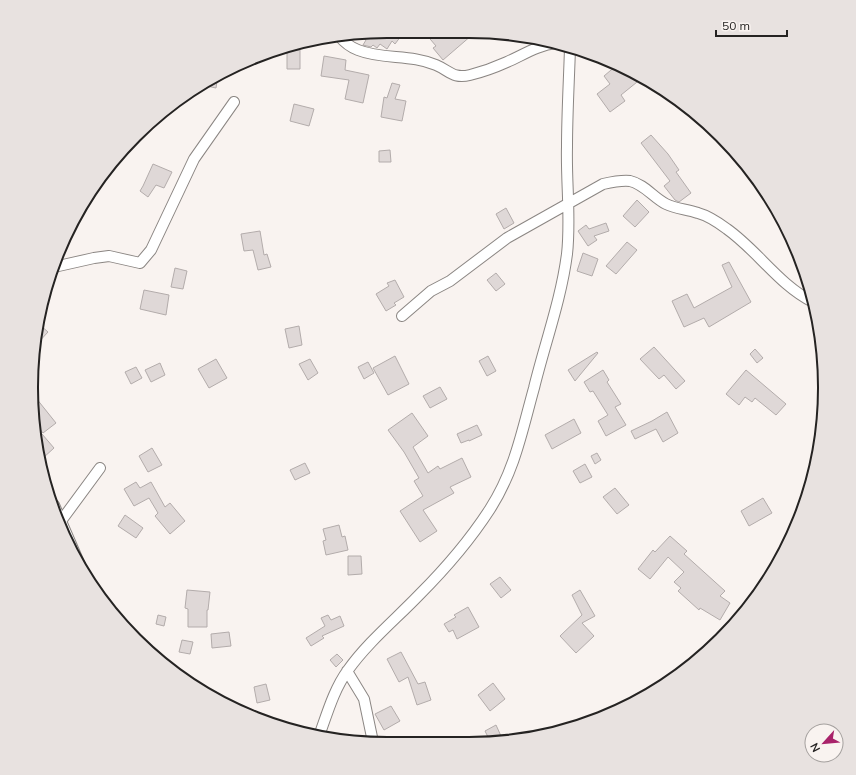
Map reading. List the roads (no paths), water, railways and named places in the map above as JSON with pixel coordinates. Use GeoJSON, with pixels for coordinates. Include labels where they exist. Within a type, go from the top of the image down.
{"type":"FeatureCollection","features":[{"type":"Feature","properties":{"kind":"street"},"geometry":{"type":"LineString","coordinates":[[343,41],[346,44],[373,55],[417,59],[436,65],[459,77],[470,75],[507,62],[542,46]]}},
{"type":"Feature","properties":{"kind":"street"},"geometry":{"type":"LineString","coordinates":[[321,730],[333,698],[347,671],[365,649],[442,571],[489,510],[506,482],[517,451],[537,373],[553,322],[567,252],[567,148],[570,53]]}},
{"type":"Feature","properties":{"kind":"street"},"geometry":{"type":"LineString","coordinates":[[61,266],[109,256],[140,263],[151,250],[194,159],[234,102]]}},
{"type":"Feature","properties":{"kind":"street"},"geometry":{"type":"LineString","coordinates":[[402,316],[431,292],[450,281],[507,238],[603,184],[619,181],[631,182],[643,188],[673,208],[699,213],[713,219],[749,247],[792,289],[806,298]]}},
{"type":"Feature","properties":{"kind":"street"},"geometry":{"type":"LineString","coordinates":[[64,517],[100,468]]}},
{"type":"Feature","properties":{"kind":"street"},"geometry":{"type":"LineString","coordinates":[[347,671],[364,699],[372,736]]}}]}
